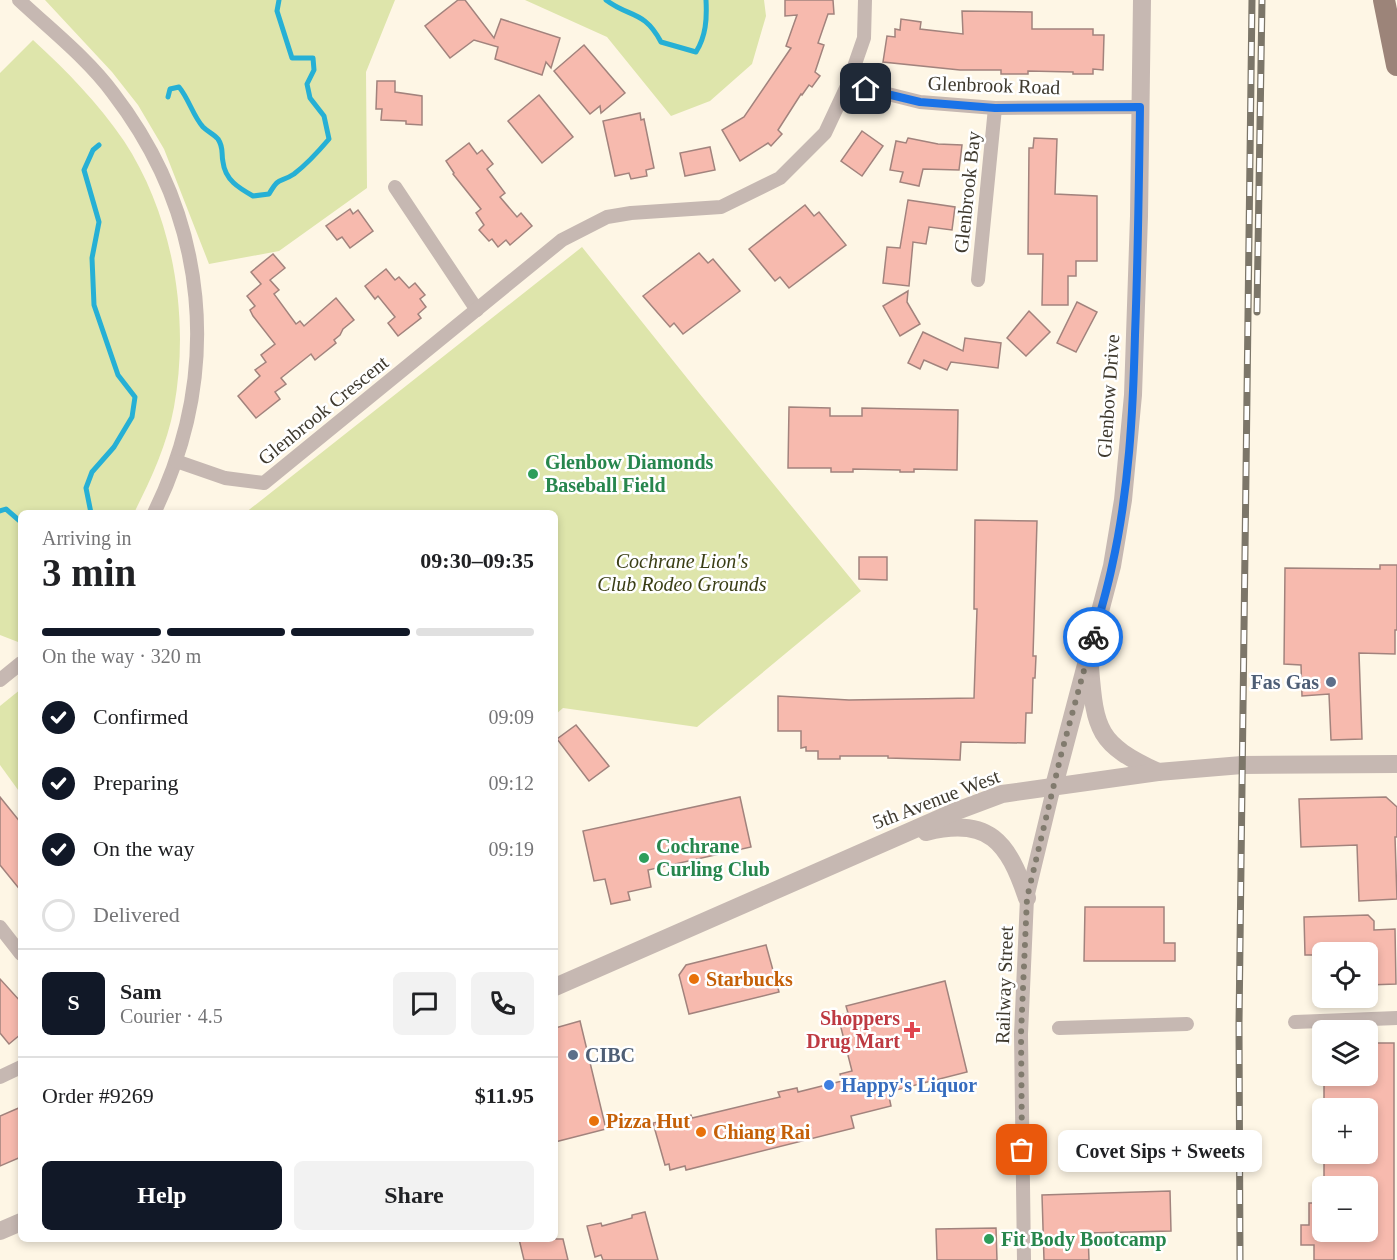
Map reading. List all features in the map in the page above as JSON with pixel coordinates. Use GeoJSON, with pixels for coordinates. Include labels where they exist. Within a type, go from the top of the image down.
{"type":"FeatureCollection","features":[{"type":"Feature","properties":{"kind":"main road"},"geometry":{"type":"LineString","coordinates":[[1384,0],[1397,65]]}},
{"type":"Feature","properties":{"kind":"street"},"geometry":{"type":"LineString","coordinates":[[19,0],[88,64],[112,91],[143,136],[162,174],[184,235],[196,304],[197,363],[190,409],[176,461],[155,510]]}},
{"type":"Feature","properties":{"kind":"street","name":"Glenbrook Crescent"},"geometry":{"type":"LineString","coordinates":[[176,461],[225,478],[264,483],[562,240],[607,218],[631,213],[721,207],[780,178],[825,134],[848,84],[864,38],[865,0]]}},
{"type":"Feature","properties":{"kind":"street","name":"Glenbow Drive"},"geometry":{"type":"LineString","coordinates":[[1054,786],[1113,566],[1123,500],[1133,395],[1139,227],[1142,0]]}},
{"type":"Feature","properties":{"kind":"street","name":"Glenbrook Road"},"geometry":{"type":"LineString","coordinates":[[848,84],[920,102],[995,108],[1140,107]]}},
{"type":"Feature","properties":{"kind":"street","name":"Glenbrook Bay"},"geometry":{"type":"LineString","coordinates":[[978,280],[995,108]]}},
{"type":"Feature","properties":{"kind":"street"},"geometry":{"type":"LineString","coordinates":[[394,187],[477,310]]}},
{"type":"Feature","properties":{"kind":"street"},"geometry":{"type":"LineString","coordinates":[[1089,654],[1093,710],[1098,724],[1108,740],[1122,753],[1158,772]]}},
{"type":"Feature","properties":{"kind":"street"},"geometry":{"type":"LineString","coordinates":[[0,680],[18,665]]}},
{"type":"Feature","properties":{"kind":"street","name":"5th Avenue West"},"geometry":{"type":"LineString","coordinates":[[558,986],[861,851],[1002,794],[1158,772],[1242,765],[1397,764]]}},
{"type":"Feature","properties":{"kind":"street","name":"Railway Street"},"geometry":{"type":"LineString","coordinates":[[1024,1260],[1021,1034],[1027,898],[1054,786]]}},
{"type":"Feature","properties":{"kind":"street"},"geometry":{"type":"LineString","coordinates":[[889,841],[959,826],[975,829],[991,837],[1004,849],[1018,870],[1027,898]]}},
{"type":"Feature","properties":{"kind":"street"},"geometry":{"type":"LineString","coordinates":[[0,927],[18,950]]}},
{"type":"Feature","properties":{"kind":"street"},"geometry":{"type":"LineString","coordinates":[[1294,1022],[1397,1018]]}},
{"type":"Feature","properties":{"kind":"street"},"geometry":{"type":"LineString","coordinates":[[1059,1028],[1187,1024]]}},
{"type":"Feature","properties":{"kind":"street"},"geometry":{"type":"LineString","coordinates":[[0,1077],[18,1068]]}},
{"type":"Feature","properties":{"kind":"street"},"geometry":{"type":"LineString","coordinates":[[0,1231],[18,1223]]}},
{"type":"Feature","properties":{"kind":"green space"},"geometry":{"type":"Polygon","coordinates":[[[45,0],[395,0],[366,72],[367,188],[279,251],[209,264],[164,149],[138,105],[112,72],[45,0]]]}},
{"type":"Feature","properties":{"kind":"green space"},"geometry":{"type":"Polygon","coordinates":[[[525,0],[764,0],[766,16],[752,64],[710,101],[671,116],[607,37],[525,0]]]}},
{"type":"Feature","properties":{"kind":"green space"},"geometry":{"type":"Polygon","coordinates":[[[33,40],[93,101],[124,141],[155,202],[166,235],[174,270],[180,339],[171,421],[158,461],[135,510],[18,510],[18,642],[0,635],[0,73],[33,40]]]}},
{"type":"Feature","properties":{"kind":"green space","name":"Cochrane Lion's Club Rodeo Grounds"},"geometry":{"type":"Polygon","coordinates":[[[582,247],[861,591],[697,727],[563,708],[558,712],[558,510],[249,510],[582,247]]]}},
{"type":"Feature","properties":{"kind":"green space"},"geometry":{"type":"Polygon","coordinates":[[[18,691],[18,790],[0,765],[0,706],[18,691]]]}},
{"type":"Feature","properties":{"kind":"building"},"geometry":{"type":"Polygon","coordinates":[[[458,0],[465,0],[494,38],[501,19],[560,38],[551,68],[546,62],[542,75],[495,59],[498,47],[474,40],[450,58],[425,26],[458,0]]]}},
{"type":"Feature","properties":{"kind":"building"},"geometry":{"type":"Polygon","coordinates":[[[785,0],[833,0],[834,14],[828,14],[818,43],[824,45],[815,72],[820,76],[812,87],[809,85],[801,94],[778,130],[782,134],[771,146],[768,143],[740,161],[722,130],[744,117],[791,48],[786,46],[797,15],[785,16],[785,0]]]}},
{"type":"Feature","properties":{"kind":"building"},"geometry":{"type":"Polygon","coordinates":[[[962,11],[1032,12],[1032,29],[1093,29],[1093,35],[1104,35],[1103,70],[1093,69],[1093,74],[1028,71],[1028,74],[1001,74],[1001,70],[960,70],[883,62],[887,36],[895,37],[895,29],[900,30],[901,19],[921,22],[920,29],[963,34],[962,11]]]}},
{"type":"Feature","properties":{"kind":"building"},"geometry":{"type":"Polygon","coordinates":[[[584,45],[625,93],[601,113],[600,106],[590,114],[554,71],[584,45]]]}},
{"type":"Feature","properties":{"kind":"building"},"geometry":{"type":"Polygon","coordinates":[[[377,81],[395,81],[395,92],[422,96],[422,125],[406,124],[406,121],[381,120],[382,109],[376,109],[377,81]]]}},
{"type":"Feature","properties":{"kind":"building"},"geometry":{"type":"Polygon","coordinates":[[[539,95],[573,137],[542,163],[508,121],[539,95]]]}},
{"type":"Feature","properties":{"kind":"building"},"geometry":{"type":"Polygon","coordinates":[[[640,113],[641,120],[644,119],[654,168],[646,170],[647,176],[631,179],[629,173],[615,176],[603,121],[640,113]]]}},
{"type":"Feature","properties":{"kind":"building"},"geometry":{"type":"Polygon","coordinates":[[[862,131],[883,146],[862,176],[841,161],[862,131]]]}},
{"type":"Feature","properties":{"kind":"building"},"geometry":{"type":"Polygon","coordinates":[[[908,138],[938,144],[962,145],[959,170],[923,169],[919,186],[900,182],[903,172],[890,170],[896,141],[906,143],[908,138]]]}},
{"type":"Feature","properties":{"kind":"building"},"geometry":{"type":"Polygon","coordinates":[[[1034,138],[1057,139],[1055,194],[1097,196],[1097,261],[1076,261],[1076,276],[1068,276],[1068,305],[1042,305],[1043,254],[1028,254],[1029,148],[1033,148],[1034,138]]]}},
{"type":"Feature","properties":{"kind":"building"},"geometry":{"type":"Polygon","coordinates":[[[469,143],[477,154],[482,150],[493,164],[487,169],[505,193],[500,197],[517,217],[521,213],[532,226],[510,245],[506,240],[498,247],[492,239],[489,241],[479,230],[484,225],[476,213],[481,209],[453,174],[446,161],[469,143]]]}},
{"type":"Feature","properties":{"kind":"building"},"geometry":{"type":"Polygon","coordinates":[[[710,147],[715,170],[685,176],[680,153],[710,147]]]}},
{"type":"Feature","properties":{"kind":"building"},"geometry":{"type":"Polygon","coordinates":[[[908,200],[955,207],[952,230],[929,227],[926,244],[913,242],[909,286],[883,283],[887,247],[900,248],[908,200]]]}},
{"type":"Feature","properties":{"kind":"building"},"geometry":{"type":"Polygon","coordinates":[[[805,205],[814,216],[819,212],[846,245],[789,288],[780,277],[775,281],[749,249],[805,205]]]}},
{"type":"Feature","properties":{"kind":"building"},"geometry":{"type":"Polygon","coordinates":[[[350,209],[353,214],[358,210],[373,231],[350,248],[342,237],[337,240],[326,226],[350,209]]]}},
{"type":"Feature","properties":{"kind":"building"},"geometry":{"type":"Polygon","coordinates":[[[699,253],[708,263],[713,259],[740,291],[683,334],[674,323],[670,327],[643,296],[699,253]]]}},
{"type":"Feature","properties":{"kind":"building"},"geometry":{"type":"Polygon","coordinates":[[[273,254],[285,268],[270,280],[279,290],[274,294],[296,324],[300,321],[304,326],[336,298],[354,320],[334,340],[336,343],[315,360],[311,354],[281,378],[286,384],[275,392],[280,399],[256,418],[238,396],[260,376],[255,370],[266,362],[261,355],[275,344],[253,316],[250,310],[255,306],[247,296],[261,284],[251,272],[273,254]]]}},
{"type":"Feature","properties":{"kind":"building"},"geometry":{"type":"Polygon","coordinates":[[[386,269],[395,280],[399,277],[409,288],[415,283],[425,295],[420,299],[426,307],[418,314],[421,318],[398,336],[388,323],[395,317],[378,296],[375,299],[365,286],[386,269]]]}},
{"type":"Feature","properties":{"kind":"building"},"geometry":{"type":"Polygon","coordinates":[[[908,291],[907,302],[920,324],[900,336],[883,306],[908,291]]]}},
{"type":"Feature","properties":{"kind":"building"},"geometry":{"type":"Polygon","coordinates":[[[1077,302],[1097,312],[1076,352],[1057,343],[1077,302]]]}},
{"type":"Feature","properties":{"kind":"building"},"geometry":{"type":"Polygon","coordinates":[[[1029,311],[1050,332],[1026,356],[1007,338],[1029,311]]]}},
{"type":"Feature","properties":{"kind":"building"},"geometry":{"type":"Polygon","coordinates":[[[923,332],[963,351],[965,338],[1001,343],[998,368],[951,362],[947,370],[924,360],[920,369],[908,363],[923,332]]]}},
{"type":"Feature","properties":{"kind":"building"},"geometry":{"type":"Polygon","coordinates":[[[789,407],[830,408],[830,416],[862,416],[862,408],[958,410],[957,470],[914,469],[914,472],[900,472],[900,470],[853,469],[853,472],[831,472],[831,468],[788,468],[789,407]]]}},
{"type":"Feature","properties":{"kind":"building"},"geometry":{"type":"Polygon","coordinates":[[[975,520],[1037,521],[1033,656],[1036,656],[1035,678],[1033,678],[1032,713],[1026,713],[1025,743],[961,742],[960,760],[888,758],[888,756],[840,756],[840,759],[818,759],[818,751],[806,751],[806,747],[801,748],[801,731],[778,731],[778,696],[849,700],[974,698],[977,609],[974,609],[975,520]]]}},
{"type":"Feature","properties":{"kind":"building"},"geometry":{"type":"Polygon","coordinates":[[[859,557],[887,557],[887,580],[859,579],[859,557]]]}},
{"type":"Feature","properties":{"kind":"building"},"geometry":{"type":"Polygon","coordinates":[[[1380,565],[1397,565],[1395,654],[1359,653],[1362,739],[1331,740],[1329,694],[1302,696],[1301,665],[1284,664],[1285,568],[1380,569],[1380,565]]]}},
{"type":"Feature","properties":{"kind":"building"},"geometry":{"type":"Polygon","coordinates":[[[576,725],[609,766],[589,781],[558,738],[576,725]]]}},
{"type":"Feature","properties":{"kind":"building"},"geometry":{"type":"Polygon","coordinates":[[[0,797],[18,819],[18,887],[0,865],[0,797]]]}},
{"type":"Feature","properties":{"kind":"building","name":"Cochrane Curling Club"},"geometry":{"type":"Polygon","coordinates":[[[740,797],[751,847],[648,870],[651,887],[628,892],[630,900],[611,904],[605,879],[594,881],[583,831],[740,797]]]}},
{"type":"Feature","properties":{"kind":"building"},"geometry":{"type":"Polygon","coordinates":[[[1386,797],[1397,807],[1397,837],[1395,837],[1397,899],[1359,901],[1357,845],[1301,847],[1299,799],[1386,797]]]}},
{"type":"Feature","properties":{"kind":"building"},"geometry":{"type":"Polygon","coordinates":[[[1085,907],[1164,907],[1164,943],[1175,943],[1175,961],[1084,961],[1085,907]]]}},
{"type":"Feature","properties":{"kind":"building"},"geometry":{"type":"Polygon","coordinates":[[[1368,915],[1374,921],[1374,930],[1395,929],[1396,984],[1378,985],[1378,942],[1312,942],[1312,955],[1305,955],[1304,917],[1368,915]]]}},
{"type":"Feature","properties":{"kind":"building"},"geometry":{"type":"Polygon","coordinates":[[[766,945],[779,992],[689,1014],[679,975],[686,965],[766,945]]]}},
{"type":"Feature","properties":{"kind":"building"},"geometry":{"type":"Polygon","coordinates":[[[0,979],[18,999],[18,1036],[9,1044],[0,1033],[0,979]]]}},
{"type":"Feature","properties":{"kind":"building"},"geometry":{"type":"Polygon","coordinates":[[[945,981],[967,1072],[888,1092],[891,1106],[851,1116],[854,1128],[686,1170],[685,1166],[670,1170],[669,1164],[665,1165],[653,1123],[691,1115],[692,1118],[780,1097],[778,1092],[797,1088],[798,1092],[842,1081],[840,1074],[852,1071],[838,1016],[848,1013],[846,1006],[945,981]]]}},
{"type":"Feature","properties":{"kind":"building"},"geometry":{"type":"Polygon","coordinates":[[[580,1021],[606,1129],[558,1141],[558,1027],[580,1021]]]}},
{"type":"Feature","properties":{"kind":"building"},"geometry":{"type":"Polygon","coordinates":[[[1378,1043],[1394,1043],[1394,1260],[1314,1260],[1314,1245],[1301,1245],[1301,1225],[1309,1225],[1309,1203],[1312,1203],[1312,1242],[1378,1242],[1378,1176],[1324,1176],[1324,1164],[1378,1164],[1378,1098],[1324,1098],[1324,1086],[1378,1086],[1378,1043]]]}},
{"type":"Feature","properties":{"kind":"building"},"geometry":{"type":"Polygon","coordinates":[[[18,1108],[18,1158],[0,1166],[0,1116],[18,1108]]]}},
{"type":"Feature","properties":{"kind":"building"},"geometry":{"type":"Polygon","coordinates":[[[1170,1191],[1171,1231],[1088,1233],[1089,1260],[1044,1260],[1042,1195],[1170,1191]]]}},
{"type":"Feature","properties":{"kind":"building"},"geometry":{"type":"Polygon","coordinates":[[[645,1212],[658,1260],[603,1260],[601,1255],[595,1257],[587,1226],[601,1223],[602,1226],[645,1212]]]}},
{"type":"Feature","properties":{"kind":"building"},"geometry":{"type":"Polygon","coordinates":[[[996,1228],[997,1260],[937,1260],[936,1229],[996,1228]]]}},
{"type":"Feature","properties":{"kind":"building"},"geometry":{"type":"Polygon","coordinates":[[[558,1239],[563,1239],[568,1260],[524,1260],[520,1242],[558,1242],[558,1239]]]}},
{"type":"Feature","properties":{"kind":"waterway"},"geometry":{"type":"LineString","coordinates":[[168,97],[170,89],[179,87],[200,123],[220,142],[224,168],[230,179],[253,196],[269,194],[278,182],[294,174],[329,139],[324,116],[310,98],[307,84],[314,70],[313,58],[292,58],[277,11],[279,0]]}},
{"type":"Feature","properties":{"kind":"waterway"},"geometry":{"type":"LineString","coordinates":[[606,0],[649,24],[661,42],[696,52],[705,27],[706,0]]}},
{"type":"Feature","properties":{"kind":"waterway"},"geometry":{"type":"LineString","coordinates":[[90,510],[86,488],[92,472],[114,447],[132,417],[135,397],[118,375],[94,305],[92,258],[99,222],[84,170],[93,150],[99,145]]}},
{"type":"Feature","properties":{"kind":"waterway"},"geometry":{"type":"LineString","coordinates":[[0,511],[6,509],[18,519]]}},
{"type":"Feature","properties":{"kind":"railway"},"geometry":{"type":"LineString","coordinates":[[1240,1260],[1239,1024],[1252,0]]}},
{"type":"Feature","properties":{"kind":"railway"},"geometry":{"type":"LineString","coordinates":[[1257,312],[1262,0]]}},
{"type":"Feature","properties":{"kind":"way so far"},"geometry":{"type":"LineString","coordinates":[[1022,1150],[1021,1034],[1027,898],[1061,755],[1093,637]]}},
{"type":"Feature","properties":{"kind":"place","name":"Glenbow Diamonds Baseball Field"},"geometry":{"type":"Point","coordinates":[533,474]}},
{"type":"Feature","properties":{"kind":"place","name":"Fas Gas"},"geometry":{"type":"Point","coordinates":[1331,682]}},
{"type":"Feature","properties":{"kind":"place","name":"Cochrane Curling Club"},"geometry":{"type":"Point","coordinates":[644,858]}},
{"type":"Feature","properties":{"kind":"place","name":"Starbucks"},"geometry":{"type":"Point","coordinates":[694,979]}},
{"type":"Feature","properties":{"kind":"place","name":"Shoppers Drug Mart"},"geometry":{"type":"Point","coordinates":[912,1030]}},
{"type":"Feature","properties":{"kind":"place","name":"CIBC"},"geometry":{"type":"Point","coordinates":[573,1055]}},
{"type":"Feature","properties":{"kind":"place","name":"Happy's Liquor"},"geometry":{"type":"Point","coordinates":[829,1085]}},
{"type":"Feature","properties":{"kind":"place","name":"Pizza Hut"},"geometry":{"type":"Point","coordinates":[594,1121]}},
{"type":"Feature","properties":{"kind":"place","name":"Chiang Rai"},"geometry":{"type":"Point","coordinates":[701,1132]}},
{"type":"Feature","properties":{"kind":"place","name":"Covet Sips + Sweets"},"geometry":{"type":"Point","coordinates":[1022,1150]}},
{"type":"Feature","properties":{"kind":"place","name":"Fit Body Bootcamp"},"geometry":{"type":"Point","coordinates":[989,1239]}},
{"type":"Feature","properties":{"kind":"route"},"geometry":{"type":"LineString","coordinates":[[866,89],[920,102],[995,108],[1140,107],[1139,216],[1130,437],[1113,566],[1093,637]]}}]}
